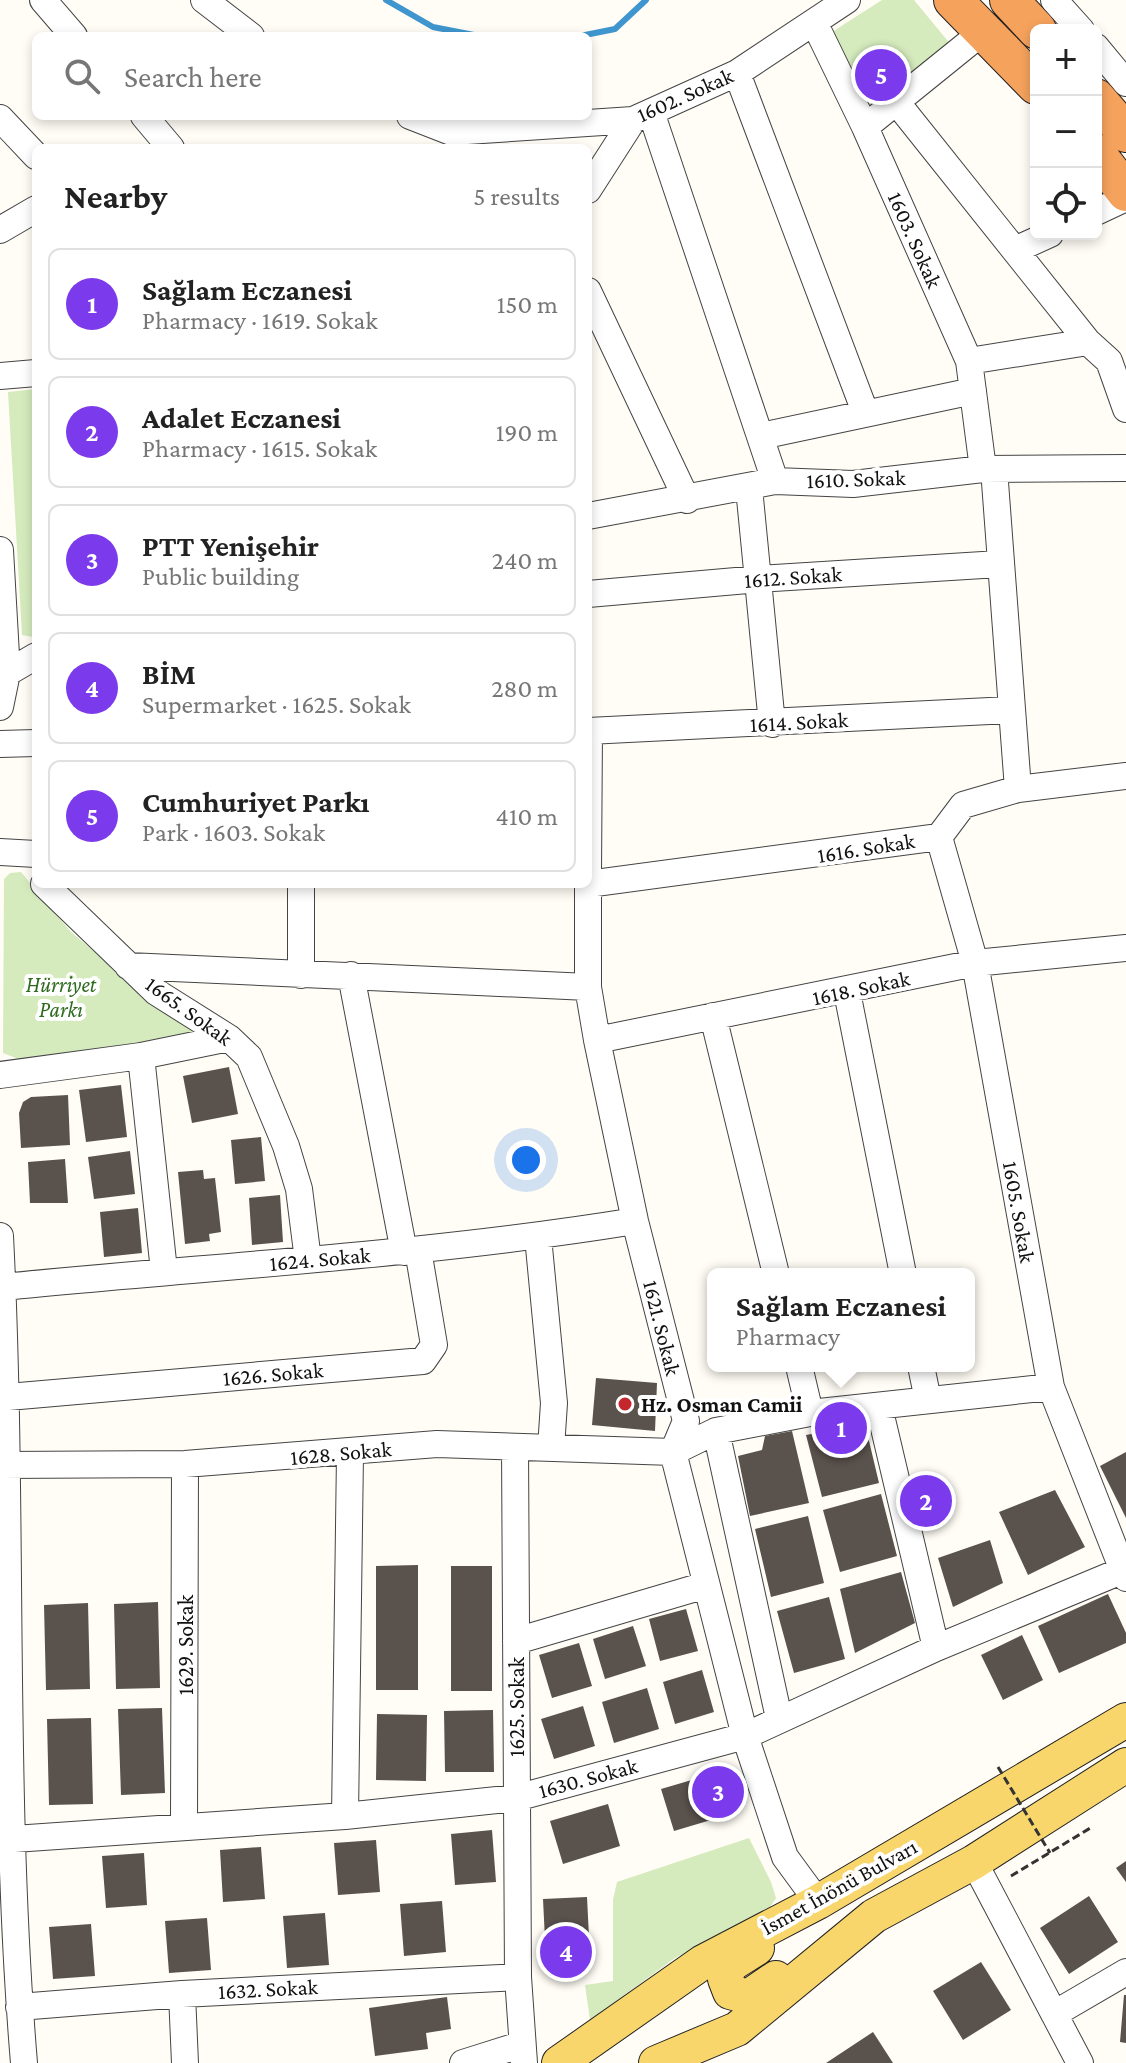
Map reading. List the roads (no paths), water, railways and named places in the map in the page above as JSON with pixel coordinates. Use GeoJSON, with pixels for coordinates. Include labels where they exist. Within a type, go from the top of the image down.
{"type":"FeatureCollection","features":[{"type":"Feature","properties":{"kind":"highway"},"geometry":{"type":"LineString","coordinates":[[953,0],[1030,79]]}},
{"type":"Feature","properties":{"kind":"highway"},"geometry":{"type":"LineString","coordinates":[[1009,0],[1031,24]]}},
{"type":"Feature","properties":{"kind":"highway"},"geometry":{"type":"LineString","coordinates":[[1102,105],[1126,133]]}},
{"type":"Feature","properties":{"kind":"highway"},"geometry":{"type":"LineString","coordinates":[[1102,161],[1126,192]]}},
{"type":"Feature","properties":{"kind":"main road","name":"İsmet İnönü Bulvarı"},"geometry":{"type":"LineString","coordinates":[[559,2063],[703,1962],[818,1902],[1118,1723]]}},
{"type":"Feature","properties":{"kind":"main road","name":"İsmet İnönü Bulvarı"},"geometry":{"type":"LineString","coordinates":[[656,2063],[737,2029],[874,1916],[974,1862],[1121,1770]]}},
{"type":"Feature","properties":{"kind":"main road"},"geometry":{"type":"LineString","coordinates":[[856,1880],[820,1910],[730,1965],[726,1986],[741,1997],[754,1994],[813,1950],[874,1916]]}},
{"type":"Feature","properties":{"kind":"street"},"geometry":{"type":"LineString","coordinates":[[43,0],[71,32]]}},
{"type":"Feature","properties":{"kind":"street"},"geometry":{"type":"LineString","coordinates":[[204,0],[246,32]]}},
{"type":"Feature","properties":{"kind":"street","name":"1602. Sokak"},"geometry":{"type":"LineString","coordinates":[[420,120],[451,132],[642,116],[737,73],[847,0]]}},
{"type":"Feature","properties":{"kind":"street"},"geometry":{"type":"LineString","coordinates":[[1054,0],[1076,24]]}},
{"type":"Feature","properties":{"kind":"street","name":"1603. Sokak"},"geometry":{"type":"LineString","coordinates":[[814,22],[865,127],[969,361],[989,469],[1018,789]]}},
{"type":"Feature","properties":{"kind":"street"},"geometry":{"type":"LineString","coordinates":[[865,127],[898,104],[985,30]]}},
{"type":"Feature","properties":{"kind":"street"},"geometry":{"type":"LineString","coordinates":[[1102,54],[1126,83]]}},
{"type":"Feature","properties":{"kind":"street"},"geometry":{"type":"LineString","coordinates":[[737,73],[865,412]]}},
{"type":"Feature","properties":{"kind":"street"},"geometry":{"type":"LineString","coordinates":[[898,104],[1017,249],[1088,342],[1109,361],[1126,409]]}},
{"type":"Feature","properties":{"kind":"street"},"geometry":{"type":"LineString","coordinates":[[592,185],[642,116]]}},
{"type":"Feature","properties":{"kind":"street"},"geometry":{"type":"LineString","coordinates":[[642,116],[775,481]]}},
{"type":"Feature","properties":{"kind":"street"},"geometry":{"type":"LineString","coordinates":[[0,118],[32,152]]}},
{"type":"Feature","properties":{"kind":"street"},"geometry":{"type":"LineString","coordinates":[[147,120],[168,144]]}},
{"type":"Feature","properties":{"kind":"street"},"geometry":{"type":"LineString","coordinates":[[1102,209],[1126,198]]}},
{"type":"Feature","properties":{"kind":"street"},"geometry":{"type":"LineString","coordinates":[[0,230],[32,211]]}},
{"type":"Feature","properties":{"kind":"street"},"geometry":{"type":"LineString","coordinates":[[1017,249],[1037,240]]}},
{"type":"Feature","properties":{"kind":"street"},"geometry":{"type":"LineString","coordinates":[[592,299],[687,500]]}},
{"type":"Feature","properties":{"kind":"street"},"geometry":{"type":"LineString","coordinates":[[969,361],[1088,342]]}},
{"type":"Feature","properties":{"kind":"street"},"geometry":{"type":"LineString","coordinates":[[0,376],[32,373]]}},
{"type":"Feature","properties":{"kind":"street"},"geometry":{"type":"LineString","coordinates":[[761,436],[973,391]]}},
{"type":"Feature","properties":{"kind":"street","name":"1610. Sokak"},"geometry":{"type":"LineString","coordinates":[[592,515],[687,500],[775,481],[853,484],[989,469],[1126,468]]}},
{"type":"Feature","properties":{"kind":"street"},"geometry":{"type":"LineString","coordinates":[[749,488],[772,724]]}},
{"type":"Feature","properties":{"kind":"street"},"geometry":{"type":"LineString","coordinates":[[0,550],[3,675],[0,707]]}},
{"type":"Feature","properties":{"kind":"street","name":"1612. Sokak"},"geometry":{"type":"LineString","coordinates":[[592,594],[759,579],[999,564]]}},
{"type":"Feature","properties":{"kind":"street"},"geometry":{"type":"LineString","coordinates":[[3,675],[32,658]]}},
{"type":"Feature","properties":{"kind":"street","name":"1614. Sokak"},"geometry":{"type":"LineString","coordinates":[[592,731],[1010,710]]}},
{"type":"Feature","properties":{"kind":"street"},"geometry":{"type":"LineString","coordinates":[[0,744],[32,743]]}},
{"type":"Feature","properties":{"kind":"street","name":"1616. Sokak"},"geometry":{"type":"LineString","coordinates":[[592,883],[939,837],[963,805],[1018,789],[1126,776]]}},
{"type":"Feature","properties":{"kind":"street","name":"1605. Sokak"},"geometry":{"type":"LineString","coordinates":[[939,837],[975,963],[1051,1387],[1125,1573]]}},
{"type":"Feature","properties":{"kind":"street"},"geometry":{"type":"LineString","coordinates":[[16,853],[32,871]]}},
{"type":"Feature","properties":{"kind":"street","name":"1665. Sokak"},"geometry":{"type":"LineString","coordinates":[[48,888],[156,992],[229,1038],[249,1057],[286,1146],[299,1189],[308,1260]]}},
{"type":"Feature","properties":{"kind":"street"},"geometry":{"type":"LineString","coordinates":[[301,888],[301,975]]}},
{"type":"Feature","properties":{"kind":"street","name":"1621. Sokak"},"geometry":{"type":"LineString","coordinates":[[588,888],[588,987],[597,1040],[635,1221],[686,1421],[673,1452]]}},
{"type":"Feature","properties":{"kind":"street","name":"1618. Sokak"},"geometry":{"type":"LineString","coordinates":[[597,1040],[847,992],[975,963],[1126,948]]}},
{"type":"Feature","properties":{"kind":"street"},"geometry":{"type":"LineString","coordinates":[[128,966],[588,987]]}},
{"type":"Feature","properties":{"kind":"street"},"geometry":{"type":"LineString","coordinates":[[351,975],[411,1251]]}},
{"type":"Feature","properties":{"kind":"street"},"geometry":{"type":"LineString","coordinates":[[847,992],[902,1268]]}},
{"type":"Feature","properties":{"kind":"street"},"geometry":{"type":"LineString","coordinates":[[713,1016],[775,1268]]}},
{"type":"Feature","properties":{"kind":"street"},"geometry":{"type":"LineString","coordinates":[[0,1075],[141,1056],[229,1038]]}},
{"type":"Feature","properties":{"kind":"street"},"geometry":{"type":"LineString","coordinates":[[141,1056],[164,1271]]}},
{"type":"Feature","properties":{"kind":"street","name":"1624. Sokak"},"geometry":{"type":"LineString","coordinates":[[3,1287],[411,1251],[538,1237],[635,1221]]}},
{"type":"Feature","properties":{"kind":"street"},"geometry":{"type":"LineString","coordinates":[[0,1236],[3,1355],[8,1397],[4,1466],[9,1822],[24,2063]]}},
{"type":"Feature","properties":{"kind":"street"},"geometry":{"type":"LineString","coordinates":[[538,1237],[554,1403],[551,1448]]}},
{"type":"Feature","properties":{"kind":"street","name":"1626. Sokak"},"geometry":{"type":"LineString","coordinates":[[8,1397],[423,1361],[434,1345],[411,1251]]}},
{"type":"Feature","properties":{"kind":"street"},"geometry":{"type":"LineString","coordinates":[[800,1372],[810,1413]]}},
{"type":"Feature","properties":{"kind":"street"},"geometry":{"type":"LineString","coordinates":[[922,1372],[928,1400]]}},
{"type":"Feature","properties":{"kind":"street"},"geometry":{"type":"LineString","coordinates":[[818,1902],[785,1857],[745,1736],[673,1452],[716,1431],[810,1413],[1051,1387]]}},
{"type":"Feature","properties":{"kind":"street"},"geometry":{"type":"LineString","coordinates":[[879,1407],[936,1648]]}},
{"type":"Feature","properties":{"kind":"street"},"geometry":{"type":"LineString","coordinates":[[716,1431],[779,1718]]}},
{"type":"Feature","properties":{"kind":"street","name":"1628. Sokak"},"geometry":{"type":"LineString","coordinates":[[4,1466],[185,1464],[350,1454],[437,1444],[673,1452]]}},
{"type":"Feature","properties":{"kind":"street","name":"1625. Sokak"},"geometry":{"type":"LineString","coordinates":[[515,1447],[518,1977],[522,2054]]}},
{"type":"Feature","properties":{"kind":"street"},"geometry":{"type":"LineString","coordinates":[[345,1816],[350,1454]]}},
{"type":"Feature","properties":{"kind":"street","name":"1629. Sokak"},"geometry":{"type":"LineString","coordinates":[[184,1826],[185,1464]]}},
{"type":"Feature","properties":{"kind":"street","name":"1630. Sokak"},"geometry":{"type":"LineString","coordinates":[[9,1822],[184,1826],[345,1816],[516,1798],[745,1736],[936,1648],[1125,1573]]}},
{"type":"Feature","properties":{"kind":"street"},"geometry":{"type":"LineString","coordinates":[[516,1641],[706,1585]]}},
{"type":"Feature","properties":{"kind":"street"},"geometry":{"type":"LineString","coordinates":[[974,1862],[1080,2063]]}},
{"type":"Feature","properties":{"kind":"street"},"geometry":{"type":"LineString","coordinates":[[1054,2014],[1126,1972]]}},
{"type":"Feature","properties":{"kind":"street","name":"1632. Sokak"},"geometry":{"type":"LineString","coordinates":[[19,2007],[182,1994],[518,1977]]}},
{"type":"Feature","properties":{"kind":"street"},"geometry":{"type":"LineString","coordinates":[[182,1994],[185,2063]]}},
{"type":"Feature","properties":{"kind":"street"},"geometry":{"type":"LineString","coordinates":[[463,2063],[522,2054]]}},
{"type":"Feature","properties":{"kind":"waterway"},"geometry":{"type":"LineString","coordinates":[[386,0],[433,27],[459,32]]}},
{"type":"Feature","properties":{"kind":"waterway"},"geometry":{"type":"LineString","coordinates":[[592,34],[615,29],[646,0]]}},
{"type":"Feature","properties":{"kind":"place","name":"Cumhuriyet Parkı"},"geometry":{"type":"Point","coordinates":[881,75]}},
{"type":"Feature","properties":{"kind":"place","name":"Hz. Osman Camii"},"geometry":{"type":"Point","coordinates":[625,1404]}},
{"type":"Feature","properties":{"kind":"place","name":"Sağlam Eczanesi"},"geometry":{"type":"Point","coordinates":[841,1428]}},
{"type":"Feature","properties":{"kind":"place","name":"Adalet Eczanesi"},"geometry":{"type":"Point","coordinates":[926,1501]}},
{"type":"Feature","properties":{"kind":"place","name":"PTT Yenişehir"},"geometry":{"type":"Point","coordinates":[718,1792]}},
{"type":"Feature","properties":{"kind":"place","name":"BİM"},"geometry":{"type":"Point","coordinates":[566,1952]}},
{"type":"Feature","properties":{"kind":"park label","name":"Hürriyet Parkı"},"geometry":{"type":"Point","coordinates":[61,996]}}]}
